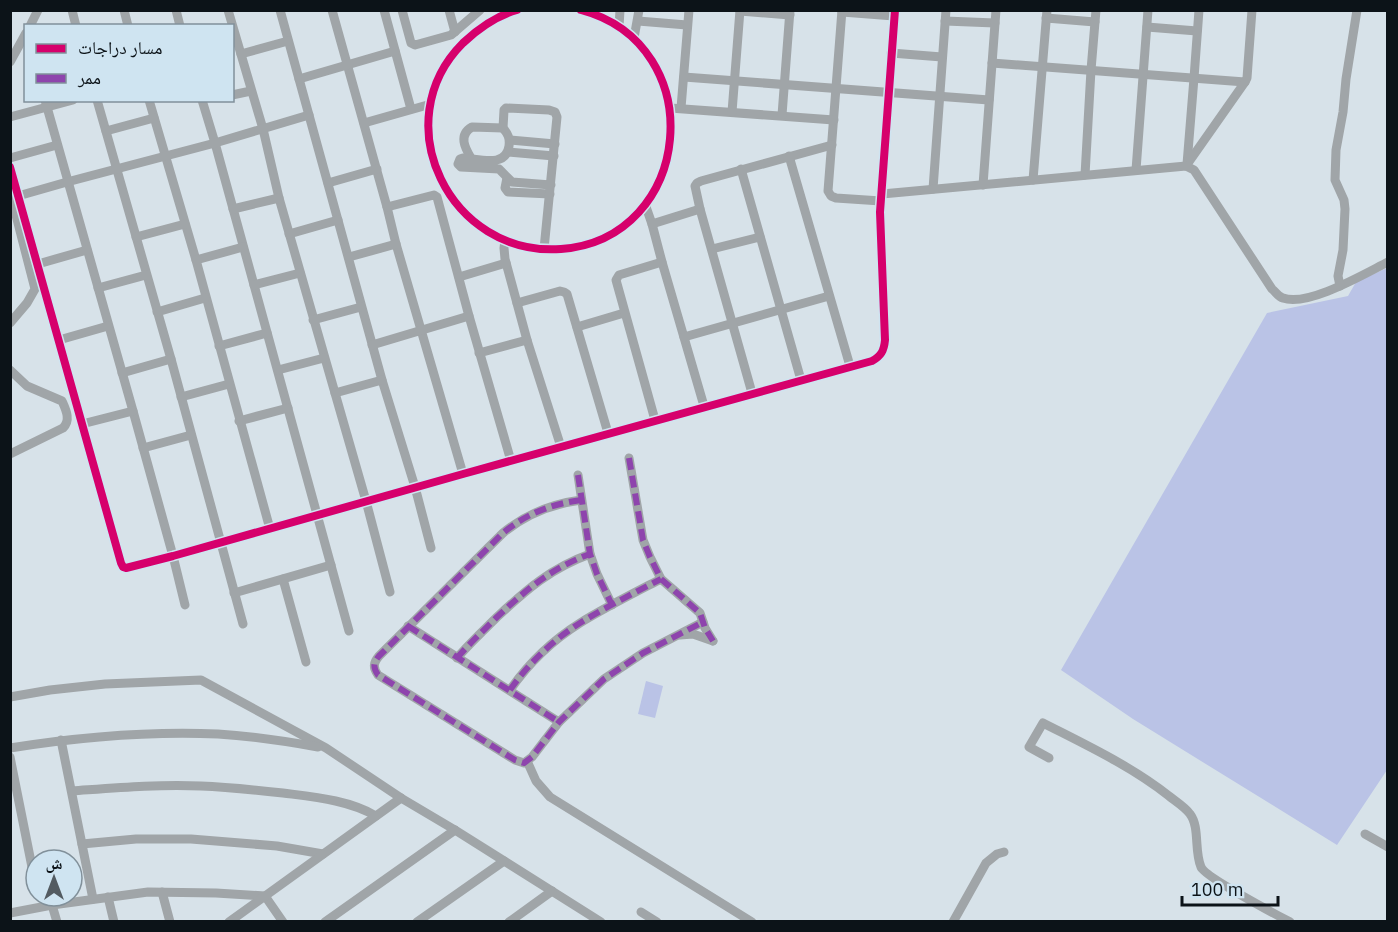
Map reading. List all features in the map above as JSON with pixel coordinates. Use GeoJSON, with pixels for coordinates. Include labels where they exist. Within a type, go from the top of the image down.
{"type":"FeatureCollection","features":[{"type":"Feature","properties":{"kind":"street"},"geometry":{"type":"LineString","coordinates":[[31,24],[38,10]]}},
{"type":"Feature","properties":{"kind":"street"},"geometry":{"type":"LineString","coordinates":[[280,10],[349,256],[361,307],[431,548]]}},
{"type":"Feature","properties":{"kind":"street"},"geometry":{"type":"LineString","coordinates":[[332,10],[396,244],[463,474]]}},
{"type":"Feature","properties":{"kind":"street"},"geometry":{"type":"LineString","coordinates":[[384,10],[411,109]]}},
{"type":"Feature","properties":{"kind":"street"},"geometry":{"type":"LineString","coordinates":[[402,10],[413,45],[445,38],[456,32],[480,11],[490,22]]}},
{"type":"Feature","properties":{"kind":"street"},"geometry":{"type":"LineString","coordinates":[[449,10],[456,32]]}},
{"type":"Feature","properties":{"kind":"street"},"geometry":{"type":"LineString","coordinates":[[517,10],[502,13],[472,34],[445,66],[436,85],[431,104],[429,127],[431,149],[436,171],[446,190],[472,220],[488,232],[505,240],[544,249],[581,246],[617,230],[633,218],[645,204],[659,182],[668,159],[671,134],[670,108],[656,67],[634,38],[619,27],[581,10]]}},
{"type":"Feature","properties":{"kind":"street"},"geometry":{"type":"LineString","coordinates":[[619,27],[620,10]]}},
{"type":"Feature","properties":{"kind":"street"},"geometry":{"type":"LineString","coordinates":[[634,38],[639,10]]}},
{"type":"Feature","properties":{"kind":"street"},"geometry":{"type":"LineString","coordinates":[[681,108],[689,10]]}},
{"type":"Feature","properties":{"kind":"street"},"geometry":{"type":"LineString","coordinates":[[983,185],[996,10]]}},
{"type":"Feature","properties":{"kind":"street"},"geometry":{"type":"LineString","coordinates":[[1085,175],[1096,10]]}},
{"type":"Feature","properties":{"kind":"street"},"geometry":{"type":"LineString","coordinates":[[1136,170],[1148,10]]}},
{"type":"Feature","properties":{"kind":"street"},"geometry":{"type":"LineString","coordinates":[[1186,166],[1199,10]]}},
{"type":"Feature","properties":{"kind":"street"},"geometry":{"type":"LineString","coordinates":[[1186,166],[1247,78],[1252,10]]}},
{"type":"Feature","properties":{"kind":"street"},"geometry":{"type":"LineString","coordinates":[[1340,286],[1338,276],[1343,250],[1345,209],[1344,200],[1336,182],[1336,150],[1357,10]]}},
{"type":"Feature","properties":{"kind":"street"},"geometry":{"type":"LineString","coordinates":[[732,112],[740,11],[790,13],[782,115]]}},
{"type":"Feature","properties":{"kind":"street"},"geometry":{"type":"LineString","coordinates":[[14,194],[38,264],[122,566],[128,567],[872,361],[878,357],[885,347],[880,212],[881,197],[888,92],[894,13],[842,11],[828,191],[836,198],[881,197],[933,189],[1186,166],[1194,170],[1272,289],[1280,297],[1299,299],[1313,296],[1340,286],[1388,262]]}},
{"type":"Feature","properties":{"kind":"street"},"geometry":{"type":"LineString","coordinates":[[1034,180],[1047,14],[1095,22]]}},
{"type":"Feature","properties":{"kind":"street"},"geometry":{"type":"LineString","coordinates":[[933,189],[945,16],[995,23]]}},
{"type":"Feature","properties":{"kind":"street"},"geometry":{"type":"LineString","coordinates":[[638,21],[687,25]]}},
{"type":"Feature","properties":{"kind":"street"},"geometry":{"type":"LineString","coordinates":[[1147,27],[1197,31]]}},
{"type":"Feature","properties":{"kind":"street"},"geometry":{"type":"LineString","coordinates":[[234,30],[390,592]]}},
{"type":"Feature","properties":{"kind":"street"},"geometry":{"type":"LineString","coordinates":[[10,62],[24,37]]}},
{"type":"Feature","properties":{"kind":"street"},"geometry":{"type":"LineString","coordinates":[[241,54],[288,41]]}},
{"type":"Feature","properties":{"kind":"street"},"geometry":{"type":"LineString","coordinates":[[299,79],[395,51]]}},
{"type":"Feature","properties":{"kind":"street"},"geometry":{"type":"LineString","coordinates":[[891,53],[942,57]]}},
{"type":"Feature","properties":{"kind":"street"},"geometry":{"type":"LineString","coordinates":[[992,63],[1245,82]]}},
{"type":"Feature","properties":{"kind":"street"},"geometry":{"type":"LineString","coordinates":[[684,77],[988,100]]}},
{"type":"Feature","properties":{"kind":"street"},"geometry":{"type":"LineString","coordinates":[[234,95],[250,91]]}},
{"type":"Feature","properties":{"kind":"street"},"geometry":{"type":"LineString","coordinates":[[98,102],[243,624]]}},
{"type":"Feature","properties":{"kind":"street"},"geometry":{"type":"LineString","coordinates":[[150,102],[196,260],[270,529]]}},
{"type":"Feature","properties":{"kind":"street"},"geometry":{"type":"LineString","coordinates":[[202,102],[349,631]]}},
{"type":"Feature","properties":{"kind":"street"},"geometry":{"type":"LineString","coordinates":[[10,117],[46,104],[173,556],[184,605]]}},
{"type":"Feature","properties":{"kind":"street"},"geometry":{"type":"LineString","coordinates":[[364,123],[431,104]]}},
{"type":"Feature","properties":{"kind":"street"},"geometry":{"type":"LineString","coordinates":[[499,164],[471,158],[460,159],[458,164],[462,167],[499,164],[506,156],[510,140],[503,128],[506,108],[553,110],[555,112],[557,117],[555,144],[544,249]]}},
{"type":"Feature","properties":{"kind":"street"},"geometry":{"type":"LineString","coordinates":[[670,108],[834,120]]}},
{"type":"Feature","properties":{"kind":"street"},"geometry":{"type":"LineString","coordinates":[[14,194],[166,157],[309,115]]}},
{"type":"Feature","properties":{"kind":"street"},"geometry":{"type":"LineString","coordinates":[[106,131],[154,118]]}},
{"type":"Feature","properties":{"kind":"street"},"geometry":{"type":"LineString","coordinates":[[471,158],[464,147],[465,133],[468,129],[472,127],[503,128]]}},
{"type":"Feature","properties":{"kind":"street"},"geometry":{"type":"LineString","coordinates":[[510,140],[555,144]]}},
{"type":"Feature","properties":{"kind":"street"},"geometry":{"type":"LineString","coordinates":[[10,158],[57,145]]}},
{"type":"Feature","properties":{"kind":"street"},"geometry":{"type":"LineString","coordinates":[[752,393],[695,186],[697,183],[832,145]]}},
{"type":"Feature","properties":{"kind":"street"},"geometry":{"type":"LineString","coordinates":[[508,152],[554,156]]}},
{"type":"Feature","properties":{"kind":"street"},"geometry":{"type":"LineString","coordinates":[[789,156],[850,366]]}},
{"type":"Feature","properties":{"kind":"street"},"geometry":{"type":"LineString","coordinates":[[499,164],[507,178],[505,188],[508,192],[550,189]]}},
{"type":"Feature","properties":{"kind":"street"},"geometry":{"type":"LineString","coordinates":[[10,166],[35,289],[27,303],[10,323]]}},
{"type":"Feature","properties":{"kind":"street"},"geometry":{"type":"LineString","coordinates":[[328,183],[377,169]]}},
{"type":"Feature","properties":{"kind":"street"},"geometry":{"type":"LineString","coordinates":[[741,170],[801,380]]}},
{"type":"Feature","properties":{"kind":"street"},"geometry":{"type":"LineString","coordinates":[[387,207],[436,196],[511,461]]}},
{"type":"Feature","properties":{"kind":"street"},"geometry":{"type":"LineString","coordinates":[[233,209],[279,198]]}},
{"type":"Feature","properties":{"kind":"street"},"geometry":{"type":"LineString","coordinates":[[645,204],[704,406]]}},
{"type":"Feature","properties":{"kind":"street"},"geometry":{"type":"LineString","coordinates":[[652,224],[700,209]]}},
{"type":"Feature","properties":{"kind":"street"},"geometry":{"type":"LineString","coordinates":[[289,234],[338,220]]}},
{"type":"Feature","properties":{"kind":"street"},"geometry":{"type":"LineString","coordinates":[[136,237],[185,224]]}},
{"type":"Feature","properties":{"kind":"street"},"geometry":{"type":"LineString","coordinates":[[712,249],[760,237]]}},
{"type":"Feature","properties":{"kind":"street"},"geometry":{"type":"LineString","coordinates":[[505,240],[506,263],[527,340],[561,447]]}},
{"type":"Feature","properties":{"kind":"street"},"geometry":{"type":"LineString","coordinates":[[349,256],[396,244]]}},
{"type":"Feature","properties":{"kind":"street"},"geometry":{"type":"LineString","coordinates":[[196,260],[243,247]]}},
{"type":"Feature","properties":{"kind":"street"},"geometry":{"type":"LineString","coordinates":[[38,264],[87,250]]}},
{"type":"Feature","properties":{"kind":"street"},"geometry":{"type":"LineString","coordinates":[[655,420],[616,282],[618,276],[662,262]]}},
{"type":"Feature","properties":{"kind":"street"},"geometry":{"type":"LineString","coordinates":[[459,277],[506,263]]}},
{"type":"Feature","properties":{"kind":"street"},"geometry":{"type":"LineString","coordinates":[[254,285],[300,273]]}},
{"type":"Feature","properties":{"kind":"street"},"geometry":{"type":"LineString","coordinates":[[98,288],[146,275]]}},
{"type":"Feature","properties":{"kind":"street"},"geometry":{"type":"LineString","coordinates":[[518,303],[560,291],[568,296],[608,433]]}},
{"type":"Feature","properties":{"kind":"street"},"geometry":{"type":"LineString","coordinates":[[684,337],[829,296]]}},
{"type":"Feature","properties":{"kind":"street"},"geometry":{"type":"LineString","coordinates":[[157,312],[205,298]]}},
{"type":"Feature","properties":{"kind":"street"},"geometry":{"type":"LineString","coordinates":[[314,320],[361,307]]}},
{"type":"Feature","properties":{"kind":"street"},"geometry":{"type":"LineString","coordinates":[[577,327],[624,313]]}},
{"type":"Feature","properties":{"kind":"street"},"geometry":{"type":"LineString","coordinates":[[372,345],[469,316]]}},
{"type":"Feature","properties":{"kind":"street"},"geometry":{"type":"LineString","coordinates":[[59,339],[108,326]]}},
{"type":"Feature","properties":{"kind":"street"},"geometry":{"type":"LineString","coordinates":[[219,346],[267,333]]}},
{"type":"Feature","properties":{"kind":"street"},"geometry":{"type":"LineString","coordinates":[[479,353],[527,340]]}},
{"type":"Feature","properties":{"kind":"street"},"geometry":{"type":"LineString","coordinates":[[278,370],[324,358]]}},
{"type":"Feature","properties":{"kind":"street"},"geometry":{"type":"LineString","coordinates":[[122,373],[171,359]]}},
{"type":"Feature","properties":{"kind":"street"},"geometry":{"type":"LineString","coordinates":[[10,370],[27,386],[62,401],[67,415],[66,425],[63,428],[10,454]]}},
{"type":"Feature","properties":{"kind":"street"},"geometry":{"type":"LineString","coordinates":[[335,393],[382,380]]}},
{"type":"Feature","properties":{"kind":"street"},"geometry":{"type":"LineString","coordinates":[[181,397],[229,384]]}},
{"type":"Feature","properties":{"kind":"street"},"geometry":{"type":"LineString","coordinates":[[239,421],[288,408]]}},
{"type":"Feature","properties":{"kind":"street"},"geometry":{"type":"LineString","coordinates":[[82,424],[133,411]]}},
{"type":"Feature","properties":{"kind":"street"},"geometry":{"type":"LineString","coordinates":[[143,448],[191,435]]}},
{"type":"Feature","properties":{"kind":"street"},"geometry":{"type":"LineString","coordinates":[[629,458],[643,540],[650,557],[661,579],[700,613],[713,641],[693,634],[675,636]]}},
{"type":"Feature","properties":{"kind":"street"},"geometry":{"type":"LineString","coordinates":[[578,476],[590,554],[612,605]]}},
{"type":"Feature","properties":{"kind":"street"},"geometry":{"type":"LineString","coordinates":[[581,500],[562,502],[539,510],[512,525],[376,659],[374,667],[378,675],[521,763],[532,757],[559,722],[611,674],[644,653],[703,622]]}},
{"type":"Feature","properties":{"kind":"street"},"geometry":{"type":"LineString","coordinates":[[457,658],[535,583],[558,568],[590,554]]}},
{"type":"Feature","properties":{"kind":"street"},"geometry":{"type":"LineString","coordinates":[[234,593],[331,565]]}},
{"type":"Feature","properties":{"kind":"street"},"geometry":{"type":"LineString","coordinates":[[283,579],[306,662]]}},
{"type":"Feature","properties":{"kind":"street"},"geometry":{"type":"LineString","coordinates":[[510,690],[526,669],[578,624],[661,579]]}},
{"type":"Feature","properties":{"kind":"street"},"geometry":{"type":"LineString","coordinates":[[408,627],[559,722]]}},
{"type":"Feature","properties":{"kind":"street"},"geometry":{"type":"LineString","coordinates":[[10,697],[105,684],[201,680],[326,748],[401,798],[601,921]]}},
{"type":"Feature","properties":{"kind":"street"},"geometry":{"type":"LineString","coordinates":[[1049,758],[1029,747],[1043,723],[1130,769],[1162,790],[1191,814],[1198,858],[1203,870],[1225,885],[1290,921]]}},
{"type":"Feature","properties":{"kind":"street"},"geometry":{"type":"LineString","coordinates":[[10,748],[111,735],[218,734],[271,739],[326,748]]}},
{"type":"Feature","properties":{"kind":"street"},"geometry":{"type":"LineString","coordinates":[[61,740],[93,899]]}},
{"type":"Feature","properties":{"kind":"street"},"geometry":{"type":"LineString","coordinates":[[10,757],[28,848]]}},
{"type":"Feature","properties":{"kind":"street"},"geometry":{"type":"LineString","coordinates":[[527,761],[536,781],[550,797],[752,921]]}},
{"type":"Feature","properties":{"kind":"street"},"geometry":{"type":"LineString","coordinates":[[72,791],[199,786],[255,790],[307,796],[346,804],[363,808],[376,816]]}},
{"type":"Feature","properties":{"kind":"street"},"geometry":{"type":"LineString","coordinates":[[229,921],[401,798]]}},
{"type":"Feature","properties":{"kind":"street"},"geometry":{"type":"LineString","coordinates":[[329,920],[454,830]]}},
{"type":"Feature","properties":{"kind":"street"},"geometry":{"type":"LineString","coordinates":[[1365,834],[1388,847]]}},
{"type":"Feature","properties":{"kind":"street"},"geometry":{"type":"LineString","coordinates":[[82,843],[136,839],[191,839],[278,846],[323,854]]}},
{"type":"Feature","properties":{"kind":"street"},"geometry":{"type":"LineString","coordinates":[[953,921],[986,863],[997,854],[1005,852]]}},
{"type":"Feature","properties":{"kind":"street"},"geometry":{"type":"LineString","coordinates":[[417,921],[504,861]]}},
{"type":"Feature","properties":{"kind":"street"},"geometry":{"type":"LineString","coordinates":[[509,921],[552,891]]}},
{"type":"Feature","properties":{"kind":"street"},"geometry":{"type":"LineString","coordinates":[[84,900],[162,892],[265,896],[284,921]]}},
{"type":"Feature","properties":{"kind":"street"},"geometry":{"type":"LineString","coordinates":[[162,892],[170,921]]}},
{"type":"Feature","properties":{"kind":"street"},"geometry":{"type":"LineString","coordinates":[[108,897],[114,921]]}},
{"type":"Feature","properties":{"kind":"street"},"geometry":{"type":"LineString","coordinates":[[10,913],[35,908]]}},
{"type":"Feature","properties":{"kind":"street"},"geometry":{"type":"LineString","coordinates":[[641,912],[657,921]]}},
{"type":"Feature","properties":{"kind":"shaded area"},"geometry":{"type":"Polygon","coordinates":[[[1387,268],[1387,770],[1337,845],[1133,719],[1061,670],[1267,313],[1348,296],[1356,282],[1387,268]]]}},
{"type":"Feature","properties":{"kind":"shaded area"},"geometry":{"type":"Polygon","coordinates":[[[646,681],[663,686],[655,718],[638,714],[646,681]]]}},
{"type":"Feature","properties":{"kind":"marked path"},"geometry":{"type":"LineString","coordinates":[[629,458],[643,540],[650,557],[661,579],[700,613],[713,641]]}},
{"type":"Feature","properties":{"kind":"marked path"},"geometry":{"type":"LineString","coordinates":[[578,475],[590,554],[612,605]]}},
{"type":"Feature","properties":{"kind":"marked path"},"geometry":{"type":"LineString","coordinates":[[581,500],[539,511],[503,533],[379,656],[374,666],[378,675],[515,760],[524,763],[532,757],[559,722],[604,679],[643,653],[703,622]]}},
{"type":"Feature","properties":{"kind":"marked path"},"geometry":{"type":"LineString","coordinates":[[457,658],[497,617],[529,589],[563,566],[590,554]]}},
{"type":"Feature","properties":{"kind":"marked path"},"geometry":{"type":"LineString","coordinates":[[510,690],[533,662],[570,630],[600,611],[661,579]]}},
{"type":"Feature","properties":{"kind":"marked path"},"geometry":{"type":"LineString","coordinates":[[408,626],[559,722]]}},
{"type":"Feature","properties":{"kind":"cycle path"},"geometry":{"type":"LineString","coordinates":[[517,10],[495,19],[463,43],[440,75],[429,110],[430,145],[441,179],[460,208],[488,231],[522,246],[561,249],[605,237],[639,212],[660,178],[670,139],[667,98],[652,61],[623,30],[581,10]]}},
{"type":"Feature","properties":{"kind":"cycle path"},"geometry":{"type":"LineString","coordinates":[[10,167],[121,563],[126,568],[875,359],[882,353],[885,340],[880,212],[895,10]]}}]}
